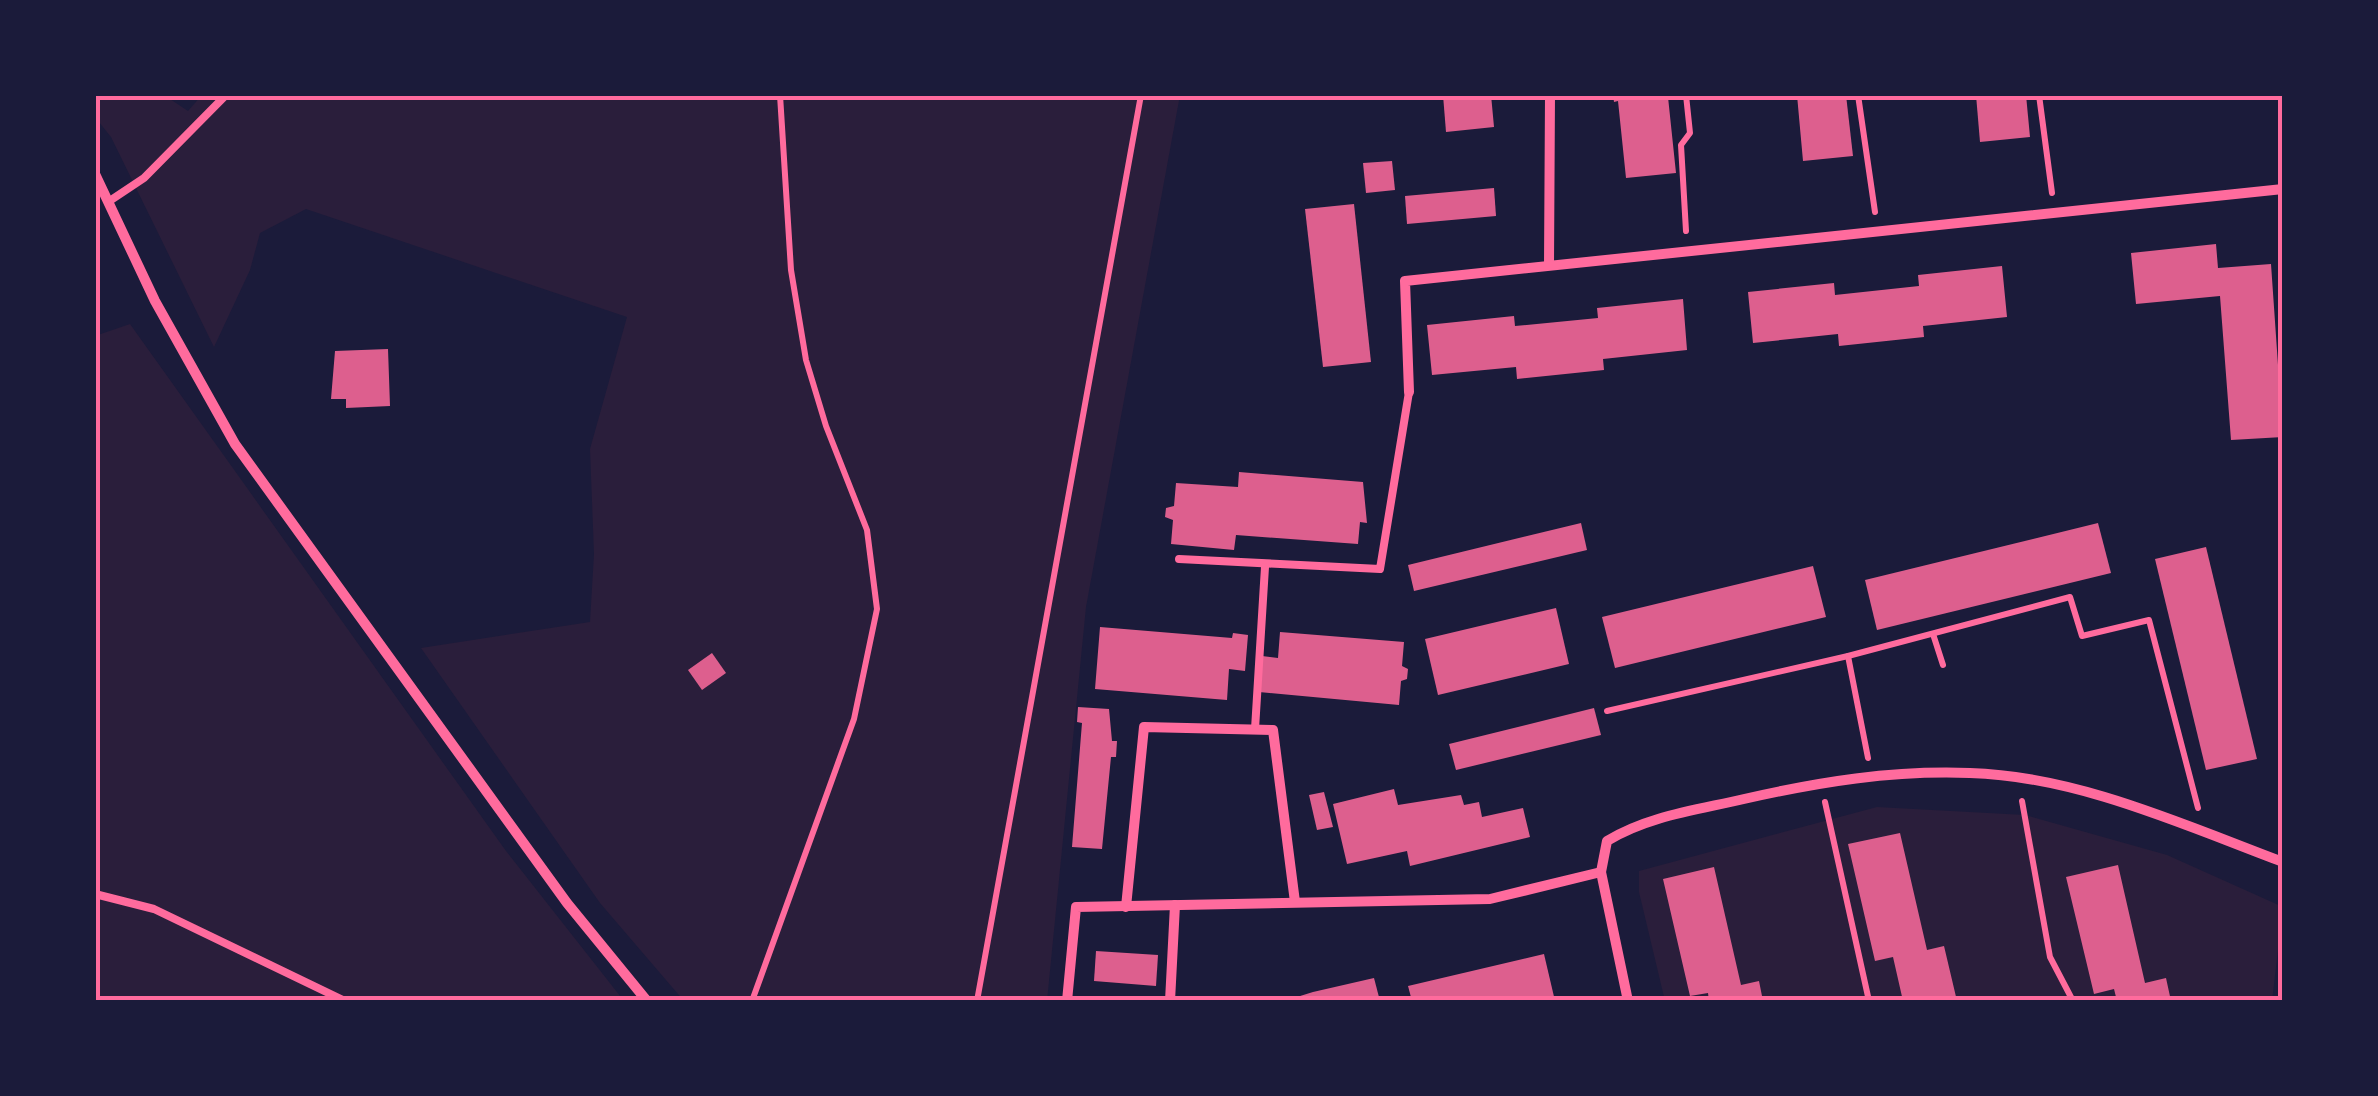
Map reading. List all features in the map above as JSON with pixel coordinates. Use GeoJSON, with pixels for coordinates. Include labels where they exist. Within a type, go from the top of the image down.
{"type":"FeatureCollection","features":[{"type":"Feature","properties":{"kind":"street"},"geometry":{"type":"LineString","coordinates":[[1549,265],[1550,95]]}},
{"type":"Feature","properties":{"kind":"street"},"geometry":{"type":"LineString","coordinates":[[95,174],[154,301],[235,444],[567,902],[647,1001]]}},
{"type":"Feature","properties":{"kind":"street"},"geometry":{"type":"LineString","coordinates":[[1409,392],[1404,281],[2283,189]]}},
{"type":"Feature","properties":{"kind":"street"},"geometry":{"type":"LineString","coordinates":[[1126,907],[1144,727],[1273,730],[1295,902]]}},
{"type":"Feature","properties":{"kind":"street"},"geometry":{"type":"LineString","coordinates":[[1628,1001],[1601,872],[1607,841],[1635,824],[1820,782],[1971,773],[2018,778],[2122,803],[2283,862]]}},
{"type":"Feature","properties":{"kind":"street"},"geometry":{"type":"LineString","coordinates":[[1068,1001],[1076,907],[1490,899],[1601,872]]}},
{"type":"Feature","properties":{"kind":"street"},"geometry":{"type":"LineString","coordinates":[[1170,1001],[1176,905]]}},
{"type":"Feature","properties":{"kind":"lane"},"geometry":{"type":"LineString","coordinates":[[108,202],[144,178],[226,95]]}},
{"type":"Feature","properties":{"kind":"lane"},"geometry":{"type":"LineString","coordinates":[[1179,558],[1265,567],[1380,569],[1409,392]]}},
{"type":"Feature","properties":{"kind":"lane"},"geometry":{"type":"LineString","coordinates":[[1255,729],[1265,567]]}},
{"type":"Feature","properties":{"kind":"lane"},"geometry":{"type":"LineString","coordinates":[[95,894],[154,909],[345,1001]]}},
{"type":"Feature","properties":{"kind":"path"},"geometry":{"type":"LineString","coordinates":[[752,1001],[854,719],[876,609],[867,530],[826,426],[806,360],[791,270],[780,95]]}},
{"type":"Feature","properties":{"kind":"path"},"geometry":{"type":"LineString","coordinates":[[977,1001],[1141,95]]}},
{"type":"Feature","properties":{"kind":"path"},"geometry":{"type":"LineString","coordinates":[[1686,95],[1690,133],[1682,145],[1687,251]]}},
{"type":"Feature","properties":{"kind":"path"},"geometry":{"type":"LineString","coordinates":[[1858,95],[1878,232]]}},
{"type":"Feature","properties":{"kind":"path"},"geometry":{"type":"LineString","coordinates":[[2038,95],[2055,214]]}},
{"type":"Feature","properties":{"kind":"path"},"geometry":{"type":"LineString","coordinates":[[1607,710],[1848,656],[2070,597],[2082,636],[2149,620],[2205,833]]}},
{"type":"Feature","properties":{"kind":"path"},"geometry":{"type":"LineString","coordinates":[[1932,634],[1942,665]]}},
{"type":"Feature","properties":{"kind":"path"},"geometry":{"type":"LineString","coordinates":[[1848,656],[1871,776]]}},
{"type":"Feature","properties":{"kind":"path"},"geometry":{"type":"LineString","coordinates":[[2018,778],[2050,957],[2073,1001]]}},
{"type":"Feature","properties":{"kind":"path"},"geometry":{"type":"LineString","coordinates":[[1820,782],[1869,1001]]}},
{"type":"Feature","properties":{"kind":"shaded area"},"geometry":{"type":"Polygon","coordinates":[[[95,95],[164,95],[188,111],[202,95],[1180,95],[1086,607],[1047,1001],[684,1001],[600,903],[421,648],[590,622],[594,554],[590,449],[627,317],[306,209],[260,233],[250,270],[214,347],[111,137],[95,117],[95,95]]]}},
{"type":"Feature","properties":{"kind":"shaded area"},"geometry":{"type":"Polygon","coordinates":[[[130,324],[506,851],[624,1001],[95,1001],[95,336],[130,324]]]}},
{"type":"Feature","properties":{"kind":"shaded area"},"geometry":{"type":"Polygon","coordinates":[[[1877,807],[2025,815],[2167,855],[2283,907],[2272,1001],[1665,1001],[1639,892],[1639,871],[1877,807]]]}},
{"type":"Feature","properties":{"kind":"building"},"geometry":{"type":"Polygon","coordinates":[[[1443,95],[1491,95],[1494,127],[1446,132],[1443,95]]]}},
{"type":"Feature","properties":{"kind":"building"},"geometry":{"type":"Polygon","coordinates":[[[1613,95],[1668,97],[1676,173],[1626,178],[1618,101],[1614,102],[1613,95]]]}},
{"type":"Feature","properties":{"kind":"building"},"geometry":{"type":"Polygon","coordinates":[[[1797,95],[1846,95],[1853,156],[1803,161],[1797,95]]]}},
{"type":"Feature","properties":{"kind":"building"},"geometry":{"type":"Polygon","coordinates":[[[1976,95],[2026,95],[2030,137],[1980,142],[1976,95]]]}},
{"type":"Feature","properties":{"kind":"building"},"geometry":{"type":"Polygon","coordinates":[[[1392,161],[1395,190],[1366,193],[1363,163],[1392,161]]]}},
{"type":"Feature","properties":{"kind":"building"},"geometry":{"type":"Polygon","coordinates":[[[1494,188],[1496,216],[1407,224],[1405,196],[1494,188]]]}},
{"type":"Feature","properties":{"kind":"building"},"geometry":{"type":"Polygon","coordinates":[[[1354,204],[1371,362],[1323,367],[1305,209],[1354,204]]]}},
{"type":"Feature","properties":{"kind":"building"},"geometry":{"type":"Polygon","coordinates":[[[2216,244],[2218,268],[2271,264],[2283,437],[2231,440],[2220,296],[2136,304],[2131,253],[2216,244]]]}},
{"type":"Feature","properties":{"kind":"building"},"geometry":{"type":"Polygon","coordinates":[[[2002,266],[2007,317],[1923,326],[1924,337],[1839,346],[1838,334],[1753,343],[1748,292],[1834,283],[1835,295],[1919,286],[1918,275],[2002,266]]]}},
{"type":"Feature","properties":{"kind":"building"},"geometry":{"type":"Polygon","coordinates":[[[1683,299],[1687,350],[1603,359],[1604,370],[1517,379],[1516,367],[1432,375],[1427,325],[1514,316],[1515,326],[1598,318],[1597,308],[1683,299]]]}},
{"type":"Feature","properties":{"kind":"building"},"geometry":{"type":"Polygon","coordinates":[[[388,349],[390,406],[346,408],[346,399],[331,399],[335,351],[388,349]]]}},
{"type":"Feature","properties":{"kind":"building"},"geometry":{"type":"Polygon","coordinates":[[[1239,472],[1363,482],[1367,523],[1360,522],[1358,544],[1236,535],[1234,550],[1171,544],[1173,520],[1165,517],[1166,508],[1174,506],[1176,483],[1238,487],[1239,472]]]}},
{"type":"Feature","properties":{"kind":"building"},"geometry":{"type":"Polygon","coordinates":[[[1581,523],[1587,550],[1414,591],[1408,565],[1581,523]]]}},
{"type":"Feature","properties":{"kind":"building"},"geometry":{"type":"Polygon","coordinates":[[[2098,523],[2111,573],[1877,630],[1865,580],[2098,523]]]}},
{"type":"Feature","properties":{"kind":"building"},"geometry":{"type":"Polygon","coordinates":[[[2206,547],[2257,759],[2206,770],[2155,559],[2206,547]]]}},
{"type":"Feature","properties":{"kind":"building"},"geometry":{"type":"Polygon","coordinates":[[[1813,566],[1826,617],[1615,668],[1602,617],[1813,566]]]}},
{"type":"Feature","properties":{"kind":"building"},"geometry":{"type":"Polygon","coordinates":[[[1556,608],[1569,664],[1438,695],[1425,639],[1556,608]]]}},
{"type":"Feature","properties":{"kind":"building"},"geometry":{"type":"Polygon","coordinates":[[[1100,627],[1232,638],[1233,633],[1248,635],[1245,671],[1229,669],[1227,700],[1095,689],[1100,627]]]}},
{"type":"Feature","properties":{"kind":"building"},"geometry":{"type":"Polygon","coordinates":[[[1280,632],[1404,642],[1402,666],[1408,669],[1407,679],[1401,681],[1399,705],[1259,692],[1262,656],[1278,658],[1280,632]]]}},
{"type":"Feature","properties":{"kind":"building"},"geometry":{"type":"Polygon","coordinates":[[[712,653],[726,673],[702,690],[688,670],[712,653]]]}},
{"type":"Feature","properties":{"kind":"building"},"geometry":{"type":"Polygon","coordinates":[[[1078,707],[1109,709],[1112,741],[1117,741],[1116,757],[1111,757],[1102,849],[1072,847],[1082,723],[1077,722],[1078,707]]]}},
{"type":"Feature","properties":{"kind":"building"},"geometry":{"type":"Polygon","coordinates":[[[1594,708],[1601,735],[1456,770],[1449,744],[1594,708]]]}},
{"type":"Feature","properties":{"kind":"building"},"geometry":{"type":"Polygon","coordinates":[[[1394,789],[1398,805],[1461,795],[1464,805],[1479,802],[1482,817],[1523,808],[1530,837],[1410,866],[1407,851],[1347,864],[1333,804],[1394,789]]]}},
{"type":"Feature","properties":{"kind":"building"},"geometry":{"type":"Polygon","coordinates":[[[1324,792],[1333,827],[1317,830],[1309,795],[1324,792]]]}},
{"type":"Feature","properties":{"kind":"building"},"geometry":{"type":"Polygon","coordinates":[[[1900,833],[1927,950],[1944,946],[1957,1001],[1903,1001],[1893,957],[1875,961],[1848,844],[1900,833]]]}},
{"type":"Feature","properties":{"kind":"building"},"geometry":{"type":"Polygon","coordinates":[[[2118,865],[2145,983],[2166,978],[2171,1001],[2117,1001],[2114,989],[2094,994],[2066,877],[2118,865]]]}},
{"type":"Feature","properties":{"kind":"building"},"geometry":{"type":"Polygon","coordinates":[[[1714,867],[1741,985],[1759,981],[1763,1001],[1709,1001],[1708,993],[1690,996],[1663,879],[1714,867]]]}},
{"type":"Feature","properties":{"kind":"building"},"geometry":{"type":"Polygon","coordinates":[[[1096,951],[1158,955],[1156,986],[1094,981],[1096,951]]]}},
{"type":"Feature","properties":{"kind":"building"},"geometry":{"type":"Polygon","coordinates":[[[1544,954],[1555,1001],[1412,1001],[1408,986],[1544,954]]]}},
{"type":"Feature","properties":{"kind":"building"},"geometry":{"type":"Polygon","coordinates":[[[1374,978],[1380,1001],[1284,1001],[1313,992],[1374,978]]]}}]}
